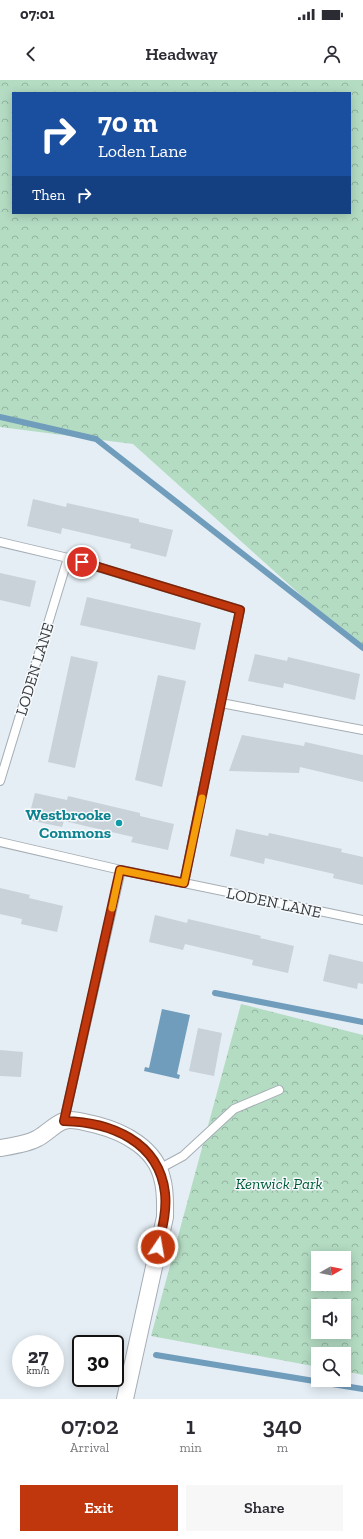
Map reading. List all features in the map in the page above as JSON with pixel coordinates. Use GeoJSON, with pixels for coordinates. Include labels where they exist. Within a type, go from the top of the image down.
{"type":"FeatureCollection","features":[{"type":"Feature","properties":{"kind":"street"},"geometry":{"type":"LineString","coordinates":[[0,1148],[37,1139],[64,1121],[80,1121],[122,1133],[139,1144],[154,1159],[162,1176],[165,1194],[165,1217],[126,1399]]}},
{"type":"Feature","properties":{"kind":"lane"},"geometry":{"type":"LineString","coordinates":[[0,542],[68,558],[240,610],[184,883]]}},
{"type":"Feature","properties":{"kind":"lane","name":"LODEN LANE"},"geometry":{"type":"LineString","coordinates":[[0,781],[68,558]]}},
{"type":"Feature","properties":{"kind":"lane"},"geometry":{"type":"LineString","coordinates":[[221,703],[363,730]]}},
{"type":"Feature","properties":{"kind":"lane","name":"LODEN LANE"},"geometry":{"type":"LineString","coordinates":[[0,842],[120,870],[363,920]]}},
{"type":"Feature","properties":{"kind":"lane"},"geometry":{"type":"LineString","coordinates":[[64,1121],[120,870]]}},
{"type":"Feature","properties":{"kind":"lane"},"geometry":{"type":"LineString","coordinates":[[159,1169],[183,1156],[234,1109],[279,1090]]}},
{"type":"Feature","properties":{"kind":"green space"},"geometry":{"type":"Polygon","coordinates":[[[0,80],[363,80],[363,651],[133,444],[0,427],[0,80]]]}},
{"type":"Feature","properties":{"kind":"green space","name":"Kenwick Park"},"geometry":{"type":"Polygon","coordinates":[[[241,1004],[363,1035],[363,1375],[351,1372],[351,1347],[311,1347],[311,1366],[151,1336],[241,1004]]]}},
{"type":"Feature","properties":{"kind":"water"},"geometry":{"type":"Polygon","coordinates":[[[162,1009],[190,1015],[177,1074],[180,1075],[179,1079],[144,1071],[145,1067],[149,1068],[162,1009]]]}},
{"type":"Feature","properties":{"kind":"building"},"geometry":{"type":"Polygon","coordinates":[[[33,499],[66,507],[67,503],[139,519],[139,522],[173,530],[166,557],[130,548],[131,544],[62,528],[61,534],[27,526],[33,499]]]}},
{"type":"Feature","properties":{"kind":"building"},"geometry":{"type":"Polygon","coordinates":[[[0,573],[36,581],[30,607],[0,600],[0,573]]]}},
{"type":"Feature","properties":{"kind":"building"},"geometry":{"type":"Polygon","coordinates":[[[87,597],[201,623],[195,650],[80,625],[87,597]]]}},
{"type":"Feature","properties":{"kind":"building"},"geometry":{"type":"Polygon","coordinates":[[[255,654],[287,661],[288,657],[360,674],[355,700],[284,683],[283,688],[248,681],[255,654]]]}},
{"type":"Feature","properties":{"kind":"building","name":"Westbrooke Commons"},"geometry":{"type":"Polygon","coordinates":[[[71,656],[98,662],[75,768],[48,762],[71,656]]]}},
{"type":"Feature","properties":{"kind":"building","name":"Westbrooke Commons"},"geometry":{"type":"Polygon","coordinates":[[[158,675],[186,681],[162,787],[135,780],[158,675]]]}},
{"type":"Feature","properties":{"kind":"building"},"geometry":{"type":"Polygon","coordinates":[[[242,735],[304,746],[305,742],[363,755],[363,782],[300,767],[299,773],[229,771],[242,735]]]}},
{"type":"Feature","properties":{"kind":"building","name":"Westbrooke Commons"},"geometry":{"type":"Polygon","coordinates":[[[35,793],[67,800],[68,796],[140,813],[140,816],[174,824],[168,850],[131,842],[133,837],[64,821],[62,827],[28,820],[35,793]]]}},
{"type":"Feature","properties":{"kind":"building"},"geometry":{"type":"Polygon","coordinates":[[[236,829],[268,836],[269,833],[342,849],[341,852],[363,857],[363,885],[333,878],[334,874],[265,858],[264,864],[230,856],[236,829]]]}},
{"type":"Feature","properties":{"kind":"building"},"geometry":{"type":"Polygon","coordinates":[[[0,888],[30,895],[29,898],[63,906],[57,932],[21,924],[22,919],[0,914],[0,888]]]}},
{"type":"Feature","properties":{"kind":"building"},"geometry":{"type":"Polygon","coordinates":[[[155,915],[187,923],[188,919],[261,936],[260,938],[294,946],[288,973],[252,965],[253,960],[185,944],[183,950],[149,942],[155,915]]]}},
{"type":"Feature","properties":{"kind":"building"},"geometry":{"type":"Polygon","coordinates":[[[329,954],[363,962],[363,984],[358,983],[357,989],[323,981],[329,954]]]}},
{"type":"Feature","properties":{"kind":"building"},"geometry":{"type":"Polygon","coordinates":[[[198,1028],[222,1033],[214,1076],[189,1071],[198,1028]]]}},
{"type":"Feature","properties":{"kind":"building"},"geometry":{"type":"Polygon","coordinates":[[[0,1050],[23,1052],[21,1077],[0,1076],[0,1050]]]}},
{"type":"Feature","properties":{"kind":"waterway"},"geometry":{"type":"LineString","coordinates":[[0,417],[96,439],[363,648]]}},
{"type":"Feature","properties":{"kind":"waterway"},"geometry":{"type":"LineString","coordinates":[[215,993],[363,1022]]}},
{"type":"Feature","properties":{"kind":"waterway"},"geometry":{"type":"LineString","coordinates":[[156,1355],[363,1389]]}},
{"type":"Feature","properties":{"kind":"slow traffic"},"geometry":{"type":"LineString","coordinates":[[112,908],[120,870],[184,883],[202,798]]}},
{"type":"Feature","properties":{"kind":"place","name":"Westbrooke Commons"},"geometry":{"type":"Point","coordinates":[119,823]}},
{"type":"Feature","properties":{"kind":"route"},"geometry":{"type":"LineString","coordinates":[[82,562],[240,610],[184,883],[120,870],[64,1121],[80,1121],[122,1133],[139,1144],[154,1159],[162,1176],[165,1194],[165,1217],[158,1247]]}}]}
